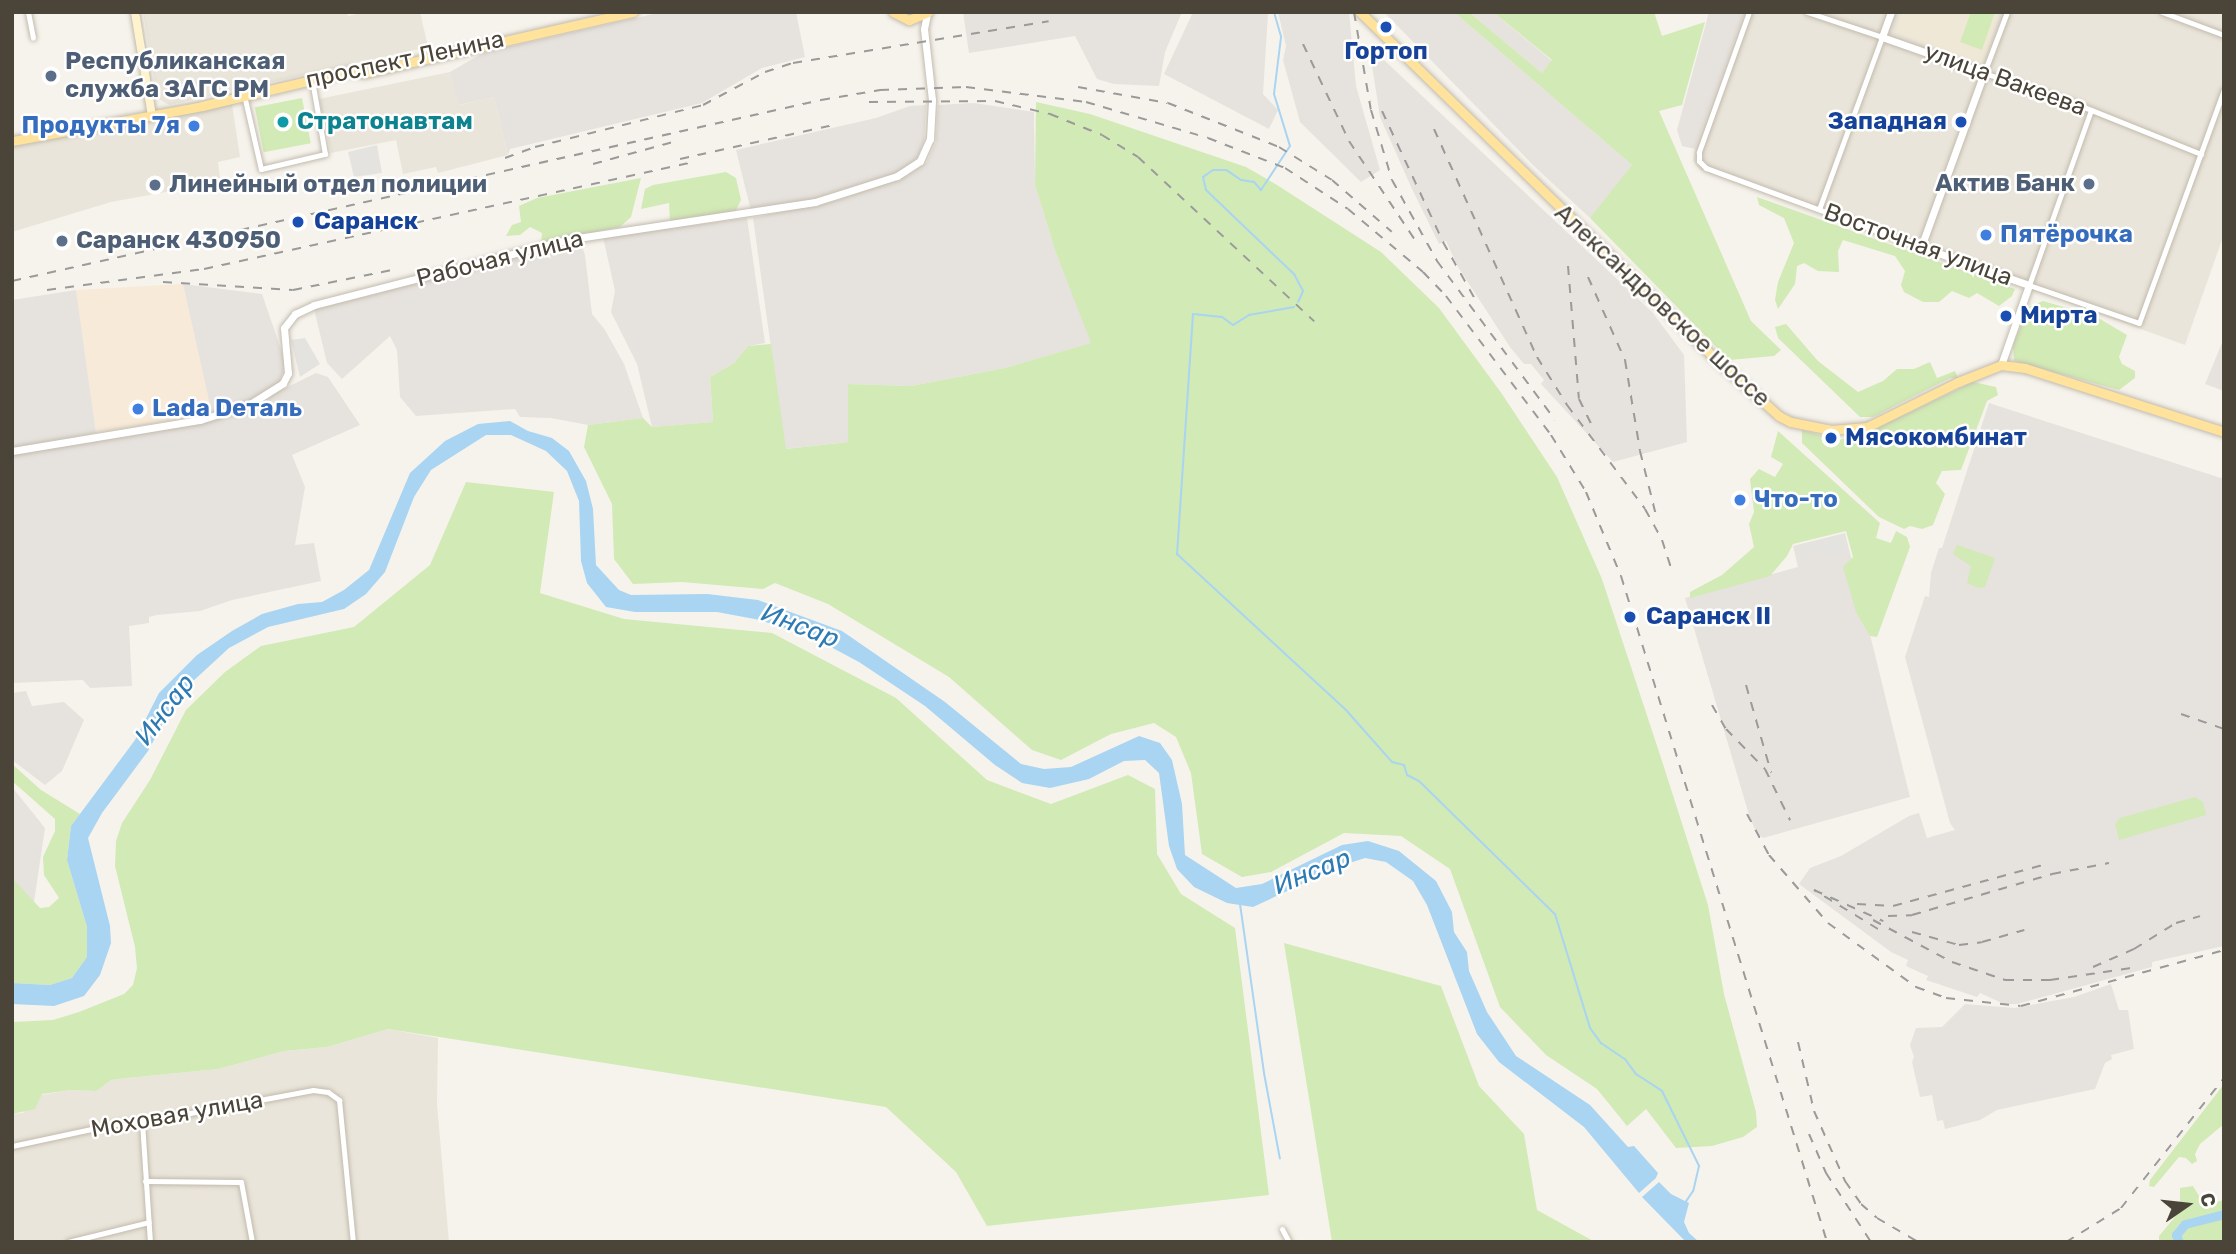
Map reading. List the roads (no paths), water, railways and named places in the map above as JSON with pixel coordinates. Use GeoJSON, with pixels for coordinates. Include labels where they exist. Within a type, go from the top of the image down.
{"type":"FeatureCollection","features":[{"type":"Feature","properties":{"kind":"main road"},"geometry":{"type":"LineString","coordinates":[[135,12],[152,116]]}},
{"type":"Feature","properties":{"kind":"main road","name":"проспект Ленина"},"geometry":{"type":"LineString","coordinates":[[12,141],[152,116],[349,71],[364,73],[633,12]]}},
{"type":"Feature","properties":{"kind":"main road"},"geometry":{"type":"LineString","coordinates":[[893,12],[909,20],[927,13]]}},
{"type":"Feature","properties":{"kind":"main road","name":"Александровское шоссе"},"geometry":{"type":"LineString","coordinates":[[1360,12],[1701,346],[1779,416],[1803,425],[1831,430],[1867,427],[1958,382],[2001,365]]}},
{"type":"Feature","properties":{"kind":"main road"},"geometry":{"type":"LineString","coordinates":[[2001,365],[2025,369],[2224,432]]}},
{"type":"Feature","properties":{"kind":"street"},"geometry":{"type":"LineString","coordinates":[[29,12],[33,38]]}},
{"type":"Feature","properties":{"kind":"street","name":"Восточная улица"},"geometry":{"type":"LineString","coordinates":[[1749,12],[1699,152],[1699,161],[1706,168],[2139,323],[2201,154]]}},
{"type":"Feature","properties":{"kind":"street","name":"улица Вакеева"},"geometry":{"type":"LineString","coordinates":[[1807,12],[2091,110],[2201,154]]}},
{"type":"Feature","properties":{"kind":"street"},"geometry":{"type":"LineString","coordinates":[[1819,209],[1891,12]]}},
{"type":"Feature","properties":{"kind":"street"},"geometry":{"type":"LineString","coordinates":[[1921,247],[2007,12]]}},
{"type":"Feature","properties":{"kind":"street"},"geometry":{"type":"LineString","coordinates":[[2162,12],[2224,35]]}},
{"type":"Feature","properties":{"kind":"street"},"geometry":{"type":"LineString","coordinates":[[924,29],[927,13]]}},
{"type":"Feature","properties":{"kind":"street"},"geometry":{"type":"LineString","coordinates":[[909,20],[920,23],[924,29]]}},
{"type":"Feature","properties":{"kind":"street","name":"Рабочая улица"},"geometry":{"type":"LineString","coordinates":[[12,450],[200,420],[250,404],[283,383],[288,373],[284,328],[295,314],[314,305],[572,239],[790,207],[842,196],[897,176],[913,167],[928,149],[932,87],[924,29]]}},
{"type":"Feature","properties":{"kind":"street"},"geometry":{"type":"LineString","coordinates":[[244,95],[261,169],[325,155],[312,79]]}},
{"type":"Feature","properties":{"kind":"street"},"geometry":{"type":"LineString","coordinates":[[2201,154],[2224,90]]}},
{"type":"Feature","properties":{"kind":"street"},"geometry":{"type":"LineString","coordinates":[[2001,365],[2091,110]]}},
{"type":"Feature","properties":{"kind":"street","name":"Моховая улица"},"geometry":{"type":"LineString","coordinates":[[12,1146],[115,1124],[142,1122],[313,1090],[328,1092],[339,1100],[353,1242]]}},
{"type":"Feature","properties":{"kind":"street"},"geometry":{"type":"LineString","coordinates":[[142,1122],[150,1242]]}},
{"type":"Feature","properties":{"kind":"street"},"geometry":{"type":"LineString","coordinates":[[145,1181],[241,1182],[252,1242]]}},
{"type":"Feature","properties":{"kind":"street"},"geometry":{"type":"LineString","coordinates":[[68,1242],[149,1222]]}},
{"type":"Feature","properties":{"kind":"street"},"geometry":{"type":"LineString","coordinates":[[1282,1228],[1289,1242]]}},
{"type":"Feature","properties":{"kind":"water"},"geometry":{"type":"Polygon","coordinates":[[[510,421],[528,431],[552,438],[569,451],[586,481],[593,509],[596,565],[619,590],[631,595],[707,594],[758,600],[842,631],[945,702],[1021,764],[1044,769],[1071,767],[1139,736],[1160,743],[1172,760],[1182,804],[1185,855],[1236,888],[1262,884],[1342,845],[1368,841],[1399,851],[1436,881],[1452,912],[1454,932],[1467,952],[1469,971],[1487,1012],[1516,1056],[1590,1105],[1628,1147],[1634,1146],[1658,1173],[1656,1178],[1639,1193],[1584,1127],[1499,1062],[1477,1034],[1427,905],[1413,881],[1386,862],[1365,858],[1343,865],[1253,907],[1227,903],[1194,887],[1177,869],[1169,846],[1159,773],[1145,760],[1124,761],[1089,779],[1050,788],[1022,783],[995,765],[925,706],[859,662],[814,638],[760,620],[717,612],[635,612],[606,607],[587,583],[581,561],[579,501],[567,471],[546,451],[511,435],[486,435],[431,470],[414,497],[385,572],[366,594],[344,609],[268,627],[229,648],[179,694],[148,751],[102,813],[88,838],[110,926],[111,943],[100,975],[84,996],[54,1006],[12,1004],[12,983],[50,985],[72,978],[87,957],[87,927],[67,860],[71,826],[135,740],[159,693],[197,655],[262,614],[298,604],[322,602],[344,590],[369,570],[410,473],[445,441],[478,424],[510,421]]]}},
{"type":"Feature","properties":{"kind":"water"},"geometry":{"type":"Polygon","coordinates":[[[1659,1182],[1671,1194],[1689,1203],[1684,1222],[1689,1233],[1699,1242],[1686,1242],[1642,1197],[1659,1182]]]}},
{"type":"Feature","properties":{"kind":"waterway"},"geometry":{"type":"LineString","coordinates":[[1274,12],[1281,37],[1274,94],[1290,146],[1261,190],[1254,182],[1241,180],[1226,170],[1213,170],[1203,177],[1206,190],[1294,274],[1303,291],[1298,302]]}},
{"type":"Feature","properties":{"kind":"waterway"},"geometry":{"type":"LineString","coordinates":[[1294,307],[1249,315],[1233,325],[1222,317],[1193,314],[1177,554],[1346,710],[1392,762],[1404,765],[1407,775],[1419,781],[1555,914],[1590,1028],[1601,1043],[1625,1059],[1636,1074],[1662,1091],[1699,1166],[1693,1191],[1685,1203]]}},
{"type":"Feature","properties":{"kind":"waterway"},"geometry":{"type":"LineString","coordinates":[[1240,904],[1264,1073],[1280,1159]]}},
{"type":"Feature","properties":{"kind":"waterway","name":"Инсар"},"geometry":{"type":"LineString","coordinates":[[2179,1242],[2176,1235],[2185,1224],[2224,1214]]}},
{"type":"Feature","properties":{"kind":"railway"},"geometry":{"type":"LineString","coordinates":[[1354,12],[1371,110],[1392,180],[1437,261],[1555,420]]}},
{"type":"Feature","properties":{"kind":"railway"},"geometry":{"type":"LineString","coordinates":[[505,158],[535,147],[703,105],[765,72],[793,63],[1049,21]]}},
{"type":"Feature","properties":{"kind":"railway"},"geometry":{"type":"LineString","coordinates":[[1303,44],[1349,141],[1417,243]]}},
{"type":"Feature","properties":{"kind":"railway"},"geometry":{"type":"LineString","coordinates":[[12,281],[821,100],[880,90],[966,87],[1086,102],[1208,138],[1285,168],[1348,209],[1423,272],[1446,296],[1551,435],[1586,492],[1621,576],[1827,1242]]}},
{"type":"Feature","properties":{"kind":"railway"},"geometry":{"type":"LineString","coordinates":[[1078,87],[1168,103],[1279,147],[1332,180],[1392,232]]}},
{"type":"Feature","properties":{"kind":"railway"},"geometry":{"type":"LineString","coordinates":[[869,102],[995,101],[1050,114],[1102,135],[1138,157],[1314,321]]}},
{"type":"Feature","properties":{"kind":"railway"},"geometry":{"type":"LineString","coordinates":[[1382,111],[1443,242],[1476,301]]}},
{"type":"Feature","properties":{"kind":"railway"},"geometry":{"type":"LineString","coordinates":[[680,159],[833,125]]}},
{"type":"Feature","properties":{"kind":"railway"},"geometry":{"type":"LineString","coordinates":[[1434,129],[1537,357],[1567,405],[1645,509],[1662,540],[1671,568]]}},
{"type":"Feature","properties":{"kind":"railway"},"geometry":{"type":"LineString","coordinates":[[593,164],[673,142]]}},
{"type":"Feature","properties":{"kind":"railway"},"geometry":{"type":"LineString","coordinates":[[47,290],[204,269],[693,162]]}},
{"type":"Feature","properties":{"kind":"railway"},"geometry":{"type":"LineString","coordinates":[[1568,266],[1579,399],[1592,426]]}},
{"type":"Feature","properties":{"kind":"railway"},"geometry":{"type":"LineString","coordinates":[[163,282],[293,290],[392,270]]}},
{"type":"Feature","properties":{"kind":"railway"},"geometry":{"type":"LineString","coordinates":[[1588,277],[1625,360],[1640,451],[1657,519]]}},
{"type":"Feature","properties":{"kind":"railway"},"geometry":{"type":"LineString","coordinates":[[1746,685],[1771,772]]}},
{"type":"Feature","properties":{"kind":"railway"},"geometry":{"type":"LineString","coordinates":[[1712,705],[1726,729],[1765,769],[1790,820]]}},
{"type":"Feature","properties":{"kind":"railway"},"geometry":{"type":"LineString","coordinates":[[2181,714],[2224,729]]}},
{"type":"Feature","properties":{"kind":"railway"},"geometry":{"type":"LineString","coordinates":[[1747,814],[1769,855],[1828,923],[1916,987],[1946,998],[2021,1006],[2224,950]]}},
{"type":"Feature","properties":{"kind":"railway"},"geometry":{"type":"LineString","coordinates":[[1888,916],[1912,915],[2052,874],[2109,863]]}},
{"type":"Feature","properties":{"kind":"railway"},"geometry":{"type":"LineString","coordinates":[[1857,904],[1893,906],[2047,864]]}},
{"type":"Feature","properties":{"kind":"railway"},"geometry":{"type":"LineString","coordinates":[[1878,929],[1814,890],[1883,921]]}},
{"type":"Feature","properties":{"kind":"railway"},"geometry":{"type":"LineString","coordinates":[[2093,967],[2134,949],[2176,923],[2200,916]]}},
{"type":"Feature","properties":{"kind":"railway"},"geometry":{"type":"LineString","coordinates":[[1873,920],[1952,962],[2005,980],[2050,980],[2131,968]]}},
{"type":"Feature","properties":{"kind":"railway"},"geometry":{"type":"LineString","coordinates":[[1912,932],[1959,945],[1982,942],[2024,930]]}},
{"type":"Feature","properties":{"kind":"railway"},"geometry":{"type":"LineString","coordinates":[[1798,1042],[1814,1111],[1845,1181],[1861,1204],[1877,1218],[1918,1242]]}},
{"type":"Feature","properties":{"kind":"railway"},"geometry":{"type":"LineString","coordinates":[[2066,1242],[2121,1208],[2224,1078]]}},
{"type":"Feature","properties":{"kind":"railway"},"geometry":{"type":"LineString","coordinates":[[1809,1134],[1826,1173],[1871,1242]]}},
{"type":"Feature","properties":{"kind":"place","name":"Гортоп"},"geometry":{"type":"Point","coordinates":[1386,27]}},
{"type":"Feature","properties":{"kind":"place","name":"Республиканская служба ЗАГС РМ"},"geometry":{"type":"Point","coordinates":[51,76]}},
{"type":"Feature","properties":{"kind":"place","name":"Стратонавтам"},"geometry":{"type":"Point","coordinates":[283,122]}},
{"type":"Feature","properties":{"kind":"place","name":"Западная"},"geometry":{"type":"Point","coordinates":[1961,122]}},
{"type":"Feature","properties":{"kind":"place","name":"Продукты 7я"},"geometry":{"type":"Point","coordinates":[194,126]}},
{"type":"Feature","properties":{"kind":"place","name":"Актив Банк"},"geometry":{"type":"Point","coordinates":[2089,184]}},
{"type":"Feature","properties":{"kind":"place","name":"Линейный отдел полиции"},"geometry":{"type":"Point","coordinates":[155,185]}},
{"type":"Feature","properties":{"kind":"place","name":"Саранск"},"geometry":{"type":"Point","coordinates":[298,222]}},
{"type":"Feature","properties":{"kind":"place","name":"Пятёрочка"},"geometry":{"type":"Point","coordinates":[1986,235]}},
{"type":"Feature","properties":{"kind":"place","name":"Саранск 430950"},"geometry":{"type":"Point","coordinates":[62,241]}},
{"type":"Feature","properties":{"kind":"place","name":"Мирта"},"geometry":{"type":"Point","coordinates":[2006,316]}},
{"type":"Feature","properties":{"kind":"place","name":"Lada Dеталь"},"geometry":{"type":"Point","coordinates":[138,409]}},
{"type":"Feature","properties":{"kind":"place","name":"Мясокомбинат"},"geometry":{"type":"Point","coordinates":[1831,438]}},
{"type":"Feature","properties":{"kind":"place","name":"Что-то"},"geometry":{"type":"Point","coordinates":[1740,500]}},
{"type":"Feature","properties":{"kind":"place","name":"Саранск II"},"geometry":{"type":"Point","coordinates":[1630,617]}}]}
